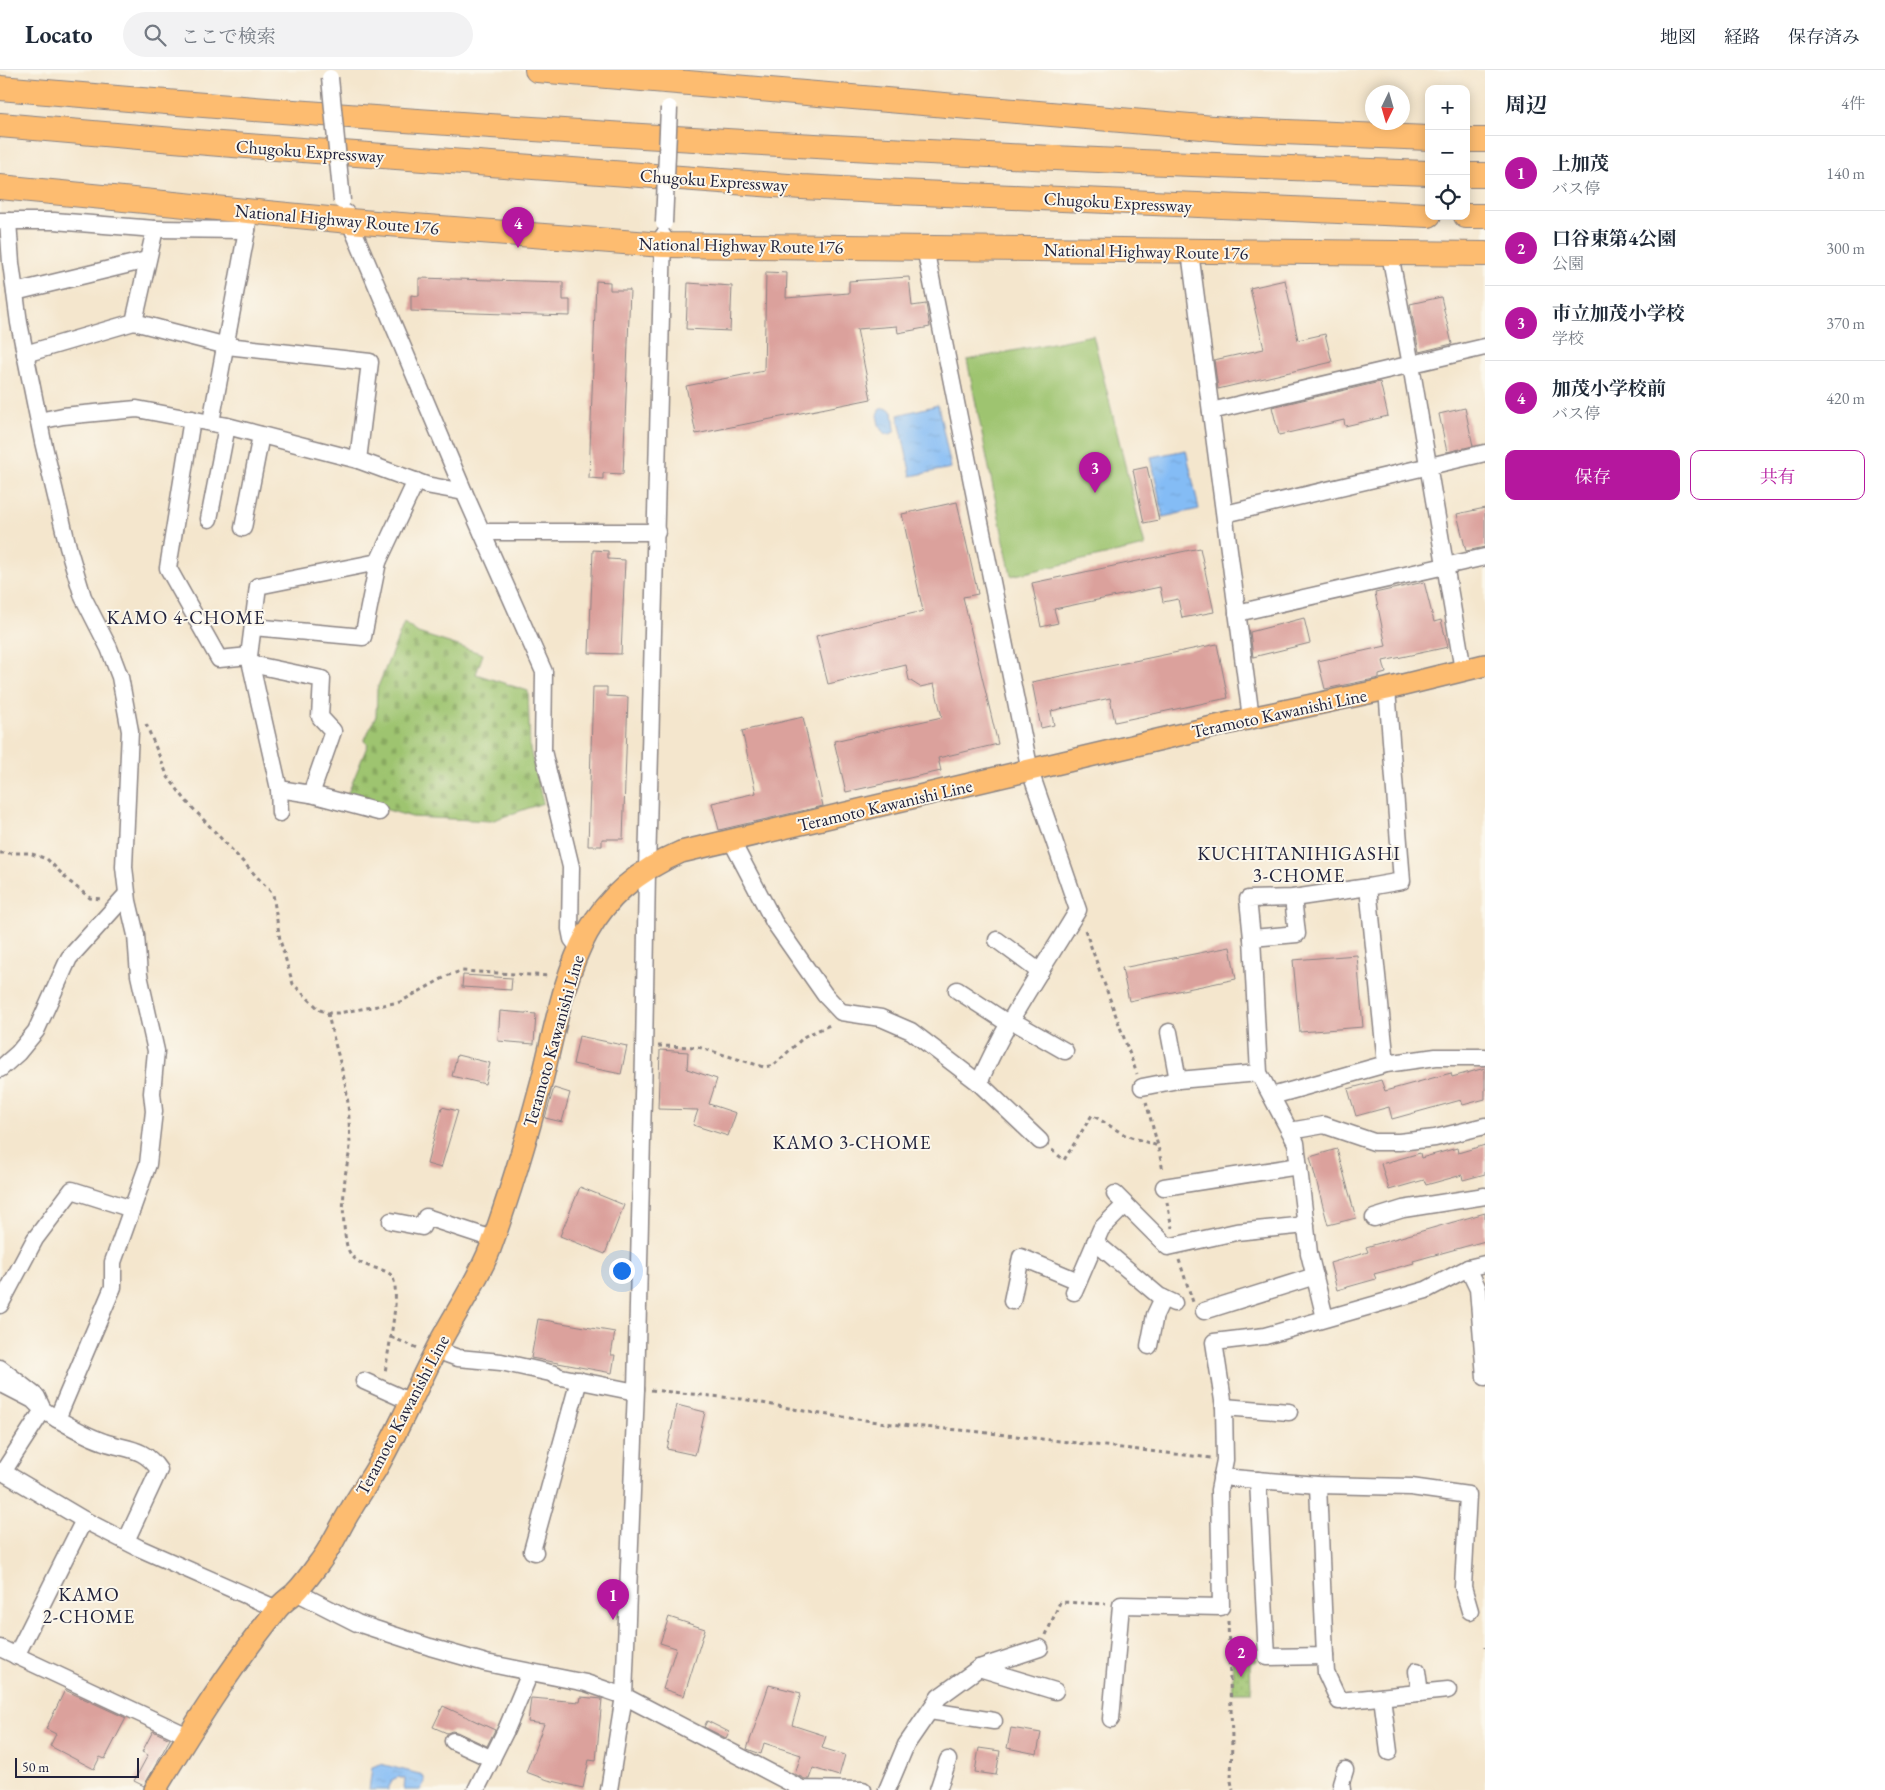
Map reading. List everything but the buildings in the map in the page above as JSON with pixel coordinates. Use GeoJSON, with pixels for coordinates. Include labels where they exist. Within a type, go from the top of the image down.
{"type":"FeatureCollection","features":[{"type":"Feature","properties":{"kind":"highway"},"geometry":{"type":"LineString","coordinates":[[537,70],[669,75],[1237,130],[1425,138]]}},
{"type":"Feature","properties":{"kind":"highway","name":"Chugoku Expressway"},"geometry":{"type":"LineString","coordinates":[[0,88],[224,108],[758,143],[1271,168],[1425,173]]}},
{"type":"Feature","properties":{"kind":"highway","name":"Chugoku Expressway"},"geometry":{"type":"LineString","coordinates":[[0,125],[220,144],[812,187],[1425,215]]}},
{"type":"Feature","properties":{"kind":"highway"},"geometry":{"type":"LineString","coordinates":[[1470,140],[1485,140]]}},
{"type":"Feature","properties":{"kind":"highway"},"geometry":{"type":"LineString","coordinates":[[1470,175],[1485,175]]}},
{"type":"Feature","properties":{"kind":"highway","name":"National Highway Route 176"},"geometry":{"type":"LineString","coordinates":[[4,187],[248,221],[346,211],[664,234],[925,248],[1485,254]]}},
{"type":"Feature","properties":{"kind":"highway"},"geometry":{"type":"LineString","coordinates":[[1470,216],[1485,216]]}},
{"type":"Feature","properties":{"kind":"main road","name":"Teramoto Kawanishi Line"},"geometry":{"type":"LineString","coordinates":[[155,1790],[216,1693],[277,1609],[296,1592],[324,1557],[378,1465],[435,1352],[471,1289],[493,1239],[513,1183],[568,979],[579,948],[587,932],[612,898],[626,885],[647,870],[681,852],[1251,718],[1387,689],[1485,664]]}},
{"type":"Feature","properties":{"kind":"street"},"geometry":{"type":"LineString","coordinates":[[330,74],[346,211],[464,492],[544,672],[543,751],[570,867],[570,929],[572,939],[579,948]]}},
{"type":"Feature","properties":{"kind":"street"},"geometry":{"type":"LineString","coordinates":[[609,1790],[624,1696],[636,1389],[647,870],[669,75]]}},
{"type":"Feature","properties":{"kind":"street"},"geometry":{"type":"LineString","coordinates":[[58,1419],[113,1286],[113,1262],[148,1164],[154,1111],[152,1093],[156,1051],[139,975],[136,935],[123,898],[130,731],[120,677],[109,648],[83,597],[68,547],[18,323],[4,221],[54,221],[155,228],[248,221],[227,346],[209,519]]}},
{"type":"Feature","properties":{"kind":"street"},"geometry":{"type":"LineString","coordinates":[[134,322],[155,228]]}},
{"type":"Feature","properties":{"kind":"street"},"geometry":{"type":"LineString","coordinates":[[925,248],[1030,771],[1078,910],[991,1055],[979,1083]]}},
{"type":"Feature","properties":{"kind":"street"},"geometry":{"type":"LineString","coordinates":[[1190,252],[1251,718]]}},
{"type":"Feature","properties":{"kind":"street"},"geometry":{"type":"LineString","coordinates":[[1390,254],[1463,670]]}},
{"type":"Feature","properties":{"kind":"street"},"geometry":{"type":"LineString","coordinates":[[15,292],[148,260]]}},
{"type":"Feature","properties":{"kind":"street"},"geometry":{"type":"LineString","coordinates":[[25,354],[134,322],[227,346],[370,362],[358,460]]}},
{"type":"Feature","properties":{"kind":"street"},"geometry":{"type":"LineString","coordinates":[[1212,411],[1485,348]]}},
{"type":"Feature","properties":{"kind":"street"},"geometry":{"type":"LineString","coordinates":[[39,421],[63,416],[136,409],[219,424],[358,460],[416,481],[464,492]]}},
{"type":"Feature","properties":{"kind":"street"},"geometry":{"type":"LineString","coordinates":[[192,420],[168,568],[219,659],[250,660],[322,679],[320,717],[334,731],[311,794]]}},
{"type":"Feature","properties":{"kind":"street"},"geometry":{"type":"LineString","coordinates":[[242,528],[261,435]]}},
{"type":"Feature","properties":{"kind":"street"},"geometry":{"type":"LineString","coordinates":[[1225,514],[1485,453]]}},
{"type":"Feature","properties":{"kind":"street"},"geometry":{"type":"LineString","coordinates":[[253,627],[363,637],[378,562],[416,481]]}},
{"type":"Feature","properties":{"kind":"street"},"geometry":{"type":"LineString","coordinates":[[482,532],[657,532]]}},
{"type":"Feature","properties":{"kind":"street"},"geometry":{"type":"LineString","coordinates":[[1237,613],[1485,557]]}},
{"type":"Feature","properties":{"kind":"street"},"geometry":{"type":"LineString","coordinates":[[280,813],[279,789],[250,660],[258,586],[378,562]]}},
{"type":"Feature","properties":{"kind":"street"},"geometry":{"type":"LineString","coordinates":[[1325,1318],[1309,1253],[1296,1143],[1259,1073],[1248,898],[1294,898],[1402,881],[1387,689]]}},
{"type":"Feature","properties":{"kind":"street"},"geometry":{"type":"LineString","coordinates":[[279,789],[311,794],[379,812]]}},
{"type":"Feature","properties":{"kind":"street"},"geometry":{"type":"LineString","coordinates":[[731,840],[774,922],[825,995],[845,1013],[881,1018],[911,1031],[979,1083],[1040,1141]]}},
{"type":"Feature","properties":{"kind":"street"},"geometry":{"type":"LineString","coordinates":[[1368,887],[1386,1064]]}},
{"type":"Feature","properties":{"kind":"street"},"geometry":{"type":"LineString","coordinates":[[0,1068],[18,1053],[36,1031],[69,958],[123,898]]}},
{"type":"Feature","properties":{"kind":"street"},"geometry":{"type":"LineString","coordinates":[[1252,938],[1297,934],[1294,898]]}},
{"type":"Feature","properties":{"kind":"street"},"geometry":{"type":"LineString","coordinates":[[996,940],[1040,972]]}},
{"type":"Feature","properties":{"kind":"street"},"geometry":{"type":"LineString","coordinates":[[957,990],[1010,1022],[1065,1051]]}},
{"type":"Feature","properties":{"kind":"street"},"geometry":{"type":"LineString","coordinates":[[1169,1032],[1178,1080]]}},
{"type":"Feature","properties":{"kind":"street"},"geometry":{"type":"LineString","coordinates":[[1272,1096],[1386,1064],[1436,1057],[1485,1057]]}},
{"type":"Feature","properties":{"kind":"street"},"geometry":{"type":"LineString","coordinates":[[1142,1086],[1178,1080],[1259,1073]]}},
{"type":"Feature","properties":{"kind":"street"},"geometry":{"type":"LineString","coordinates":[[1290,1131],[1324,1125],[1374,1142],[1391,1142],[1435,1138],[1485,1126]]}},
{"type":"Feature","properties":{"kind":"street"},"geometry":{"type":"LineString","coordinates":[[1164,1187],[1299,1166]]}},
{"type":"Feature","properties":{"kind":"street"},"geometry":{"type":"LineString","coordinates":[[0,1305],[35,1239],[72,1190],[132,1209]]}},
{"type":"Feature","properties":{"kind":"street"},"geometry":{"type":"LineString","coordinates":[[1374,1218],[1403,1209],[1485,1196]]}},
{"type":"Feature","properties":{"kind":"street"},"geometry":{"type":"LineString","coordinates":[[1012,1301],[1021,1257],[1076,1286],[1101,1229],[1120,1199],[1168,1247],[1215,1243],[1236,1232],[1306,1225]]}},
{"type":"Feature","properties":{"kind":"street"},"geometry":{"type":"LineString","coordinates":[[390,1221],[422,1227],[426,1217],[493,1239]]}},
{"type":"Feature","properties":{"kind":"street"},"geometry":{"type":"LineString","coordinates":[[1095,1242],[1168,1300],[1155,1315],[1149,1346]]}},
{"type":"Feature","properties":{"kind":"street"},"geometry":{"type":"LineString","coordinates":[[1111,1719],[1122,1605],[1221,1607],[1211,1501],[1222,1477],[1225,1460],[1224,1407],[1214,1342],[1265,1336],[1426,1290],[1468,1268],[1485,1264]]}},
{"type":"Feature","properties":{"kind":"street"},"geometry":{"type":"LineString","coordinates":[[1468,1268],[1478,1289],[1475,1354],[1485,1377]]}},
{"type":"Feature","properties":{"kind":"street"},"geometry":{"type":"LineString","coordinates":[[1204,1311],[1315,1276]]}},
{"type":"Feature","properties":{"kind":"street"},"geometry":{"type":"LineString","coordinates":[[435,1352],[458,1358],[501,1362],[631,1391],[636,1389]]}},
{"type":"Feature","properties":{"kind":"street"},"geometry":{"type":"LineString","coordinates":[[0,1368],[37,1397],[43,1410]]}},
{"type":"Feature","properties":{"kind":"street"},"geometry":{"type":"LineString","coordinates":[[532,1551],[543,1496],[579,1380]]}},
{"type":"Feature","properties":{"kind":"street"},"geometry":{"type":"LineString","coordinates":[[364,1381],[411,1402]]}},
{"type":"Feature","properties":{"kind":"street"},"geometry":{"type":"LineString","coordinates":[[0,1383],[33,1400],[43,1410],[58,1419],[103,1442],[137,1451],[152,1459],[159,1470],[126,1542]]}},
{"type":"Feature","properties":{"kind":"street"},"geometry":{"type":"LineString","coordinates":[[1224,1407],[1289,1412]]}},
{"type":"Feature","properties":{"kind":"street"},"geometry":{"type":"LineString","coordinates":[[43,1410],[1,1473],[126,1542],[277,1609]]}},
{"type":"Feature","properties":{"kind":"street"},"geometry":{"type":"LineString","coordinates":[[1222,1477],[1318,1485],[1411,1487],[1468,1495],[1460,1556],[1463,1587],[1470,1611]]}},
{"type":"Feature","properties":{"kind":"street"},"geometry":{"type":"LineString","coordinates":[[1258,1480],[1267,1657],[1325,1656]]}},
{"type":"Feature","properties":{"kind":"street"},"geometry":{"type":"LineString","coordinates":[[1318,1485],[1326,1673],[1339,1702],[1448,1690]]}},
{"type":"Feature","properties":{"kind":"street"},"geometry":{"type":"LineString","coordinates":[[16,1656],[84,1520]]}},
{"type":"Feature","properties":{"kind":"street"},"geometry":{"type":"LineString","coordinates":[[296,1592],[357,1623],[430,1647],[486,1663],[586,1683],[624,1696],[803,1789],[863,1790]]}},
{"type":"Feature","properties":{"kind":"street"},"geometry":{"type":"LineString","coordinates":[[0,1648],[188,1736]]}},
{"type":"Feature","properties":{"kind":"street"},"geometry":{"type":"LineString","coordinates":[[887,1790],[906,1745],[939,1697],[979,1668],[1040,1648]]}},
{"type":"Feature","properties":{"kind":"street"},"geometry":{"type":"LineString","coordinates":[[979,1668],[1055,1691]]}},
{"type":"Feature","properties":{"kind":"street"},"geometry":{"type":"LineString","coordinates":[[1417,1672],[1420,1693]]}},
{"type":"Feature","properties":{"kind":"street"},"geometry":{"type":"LineString","coordinates":[[476,1790],[506,1730],[530,1673]]}},
{"type":"Feature","properties":{"kind":"street"},"geometry":{"type":"LineString","coordinates":[[1382,1697],[1393,1730],[1389,1752]]}},
{"type":"Feature","properties":{"kind":"street"},"geometry":{"type":"LineString","coordinates":[[930,1711],[994,1721]]}},
{"type":"Feature","properties":{"kind":"street"},"geometry":{"type":"LineString","coordinates":[[453,1741],[492,1759]]}},
{"type":"Feature","properties":{"kind":"street"},"geometry":{"type":"LineString","coordinates":[[938,1790],[948,1760]]}},
{"type":"Feature","properties":{"kind":"street"},"geometry":{"type":"LineString","coordinates":[[1342,1790],[1341,1782],[1345,1770]]}},
{"type":"Feature","properties":{"kind":"path"},"geometry":{"type":"LineString","coordinates":[[145,720],[168,777],[187,802],[273,894],[280,940],[293,984],[320,1010],[328,1013],[338,1013],[400,1002],[449,975],[461,971],[554,976],[568,979]]}},
{"type":"Feature","properties":{"kind":"path"},"geometry":{"type":"LineString","coordinates":[[0,852],[29,853],[47,859],[70,882],[90,898],[123,898]]}},
{"type":"Feature","properties":{"kind":"path"},"geometry":{"type":"LineString","coordinates":[[1040,1141],[1064,1160],[1092,1115],[1125,1135],[1158,1146],[1142,1086],[1078,910]]}},
{"type":"Feature","properties":{"kind":"path"},"geometry":{"type":"LineString","coordinates":[[328,1013],[345,1086],[350,1146],[345,1177],[344,1202],[345,1232],[348,1248],[352,1256],[360,1262],[368,1267],[386,1271],[391,1275],[396,1294],[384,1390]]}},
{"type":"Feature","properties":{"kind":"path"},"geometry":{"type":"LineString","coordinates":[[644,1046],[698,1047],[764,1067],[774,1065],[805,1036],[844,1019],[845,1013]]}},
{"type":"Feature","properties":{"kind":"path"},"geometry":{"type":"LineString","coordinates":[[391,1337],[435,1352]]}},
{"type":"Feature","properties":{"kind":"path"},"geometry":{"type":"LineString","coordinates":[[636,1389],[742,1398],[814,1413],[900,1425],[980,1432],[1225,1460]]}},
{"type":"Feature","properties":{"kind":"path"},"geometry":{"type":"LineString","coordinates":[[1040,1648],[1060,1602],[1122,1605]]}},
{"type":"Feature","properties":{"kind":"path"},"geometry":{"type":"LineString","coordinates":[[1221,1607],[1227,1609],[1232,1738],[1231,1781],[1233,1790]]}},
{"type":"Feature","properties":{"kind":"green space"},"geometry":{"type":"Polygon","coordinates":[[[1093,335],[1145,546],[1011,576],[967,360],[1093,335]]]}},
{"type":"Feature","properties":{"kind":"green space"},"geometry":{"type":"Polygon","coordinates":[[[404,623],[418,633],[483,654],[476,674],[528,691],[530,749],[543,803],[491,821],[412,817],[346,798],[368,744],[364,741],[376,716],[377,689],[404,623]]]}},
{"type":"Feature","properties":{"kind":"green space"},"geometry":{"type":"Polygon","coordinates":[[[1232,1652],[1256,1653],[1256,1661],[1250,1662],[1251,1692],[1233,1692],[1232,1652]]]}},
{"type":"Feature","properties":{"kind":"water"},"geometry":{"type":"Polygon","coordinates":[[[938,405],[951,468],[911,476],[898,415],[938,405]]]}},
{"type":"Feature","properties":{"kind":"water"},"geometry":{"type":"Polygon","coordinates":[[[883,408],[893,412],[895,430],[891,434],[885,434],[879,426],[879,410],[883,408]]]}},
{"type":"Feature","properties":{"kind":"water"},"geometry":{"type":"Polygon","coordinates":[[[1186,450],[1199,509],[1163,517],[1151,457],[1186,450]]]}},
{"type":"Feature","properties":{"kind":"water"},"geometry":{"type":"Polygon","coordinates":[[[381,1764],[423,1775],[425,1782],[420,1790],[404,1790],[405,1779],[398,1777],[392,1780],[388,1790],[369,1790],[372,1767],[381,1764]]]}},
{"type":"Feature","properties":{"kind":"place","name":"加茂小学校前"},"geometry":{"type":"Point","coordinates":[518,248]}},
{"type":"Feature","properties":{"kind":"place","name":"市立加茂小学校"},"geometry":{"type":"Point","coordinates":[1095,493]}},
{"type":"Feature","properties":{"kind":"place","name":"上加茂"},"geometry":{"type":"Point","coordinates":[613,1620]}},
{"type":"Feature","properties":{"kind":"place","name":"口谷東第4公園"},"geometry":{"type":"Point","coordinates":[1241,1677]}},
{"type":"Feature","properties":{"kind":"district","name":"KAMO 4-CHOME"},"geometry":{"type":"Point","coordinates":[186,617]}},
{"type":"Feature","properties":{"kind":"district","name":"KUCHITANIHIGASHI 3-CHOME"},"geometry":{"type":"Point","coordinates":[1299,864]}},
{"type":"Feature","properties":{"kind":"district","name":"KAMO 3-CHOME"},"geometry":{"type":"Point","coordinates":[852,1142]}},
{"type":"Feature","properties":{"kind":"district","name":"KAMO 2-CHOME"},"geometry":{"type":"Point","coordinates":[89,1605]}}]}
